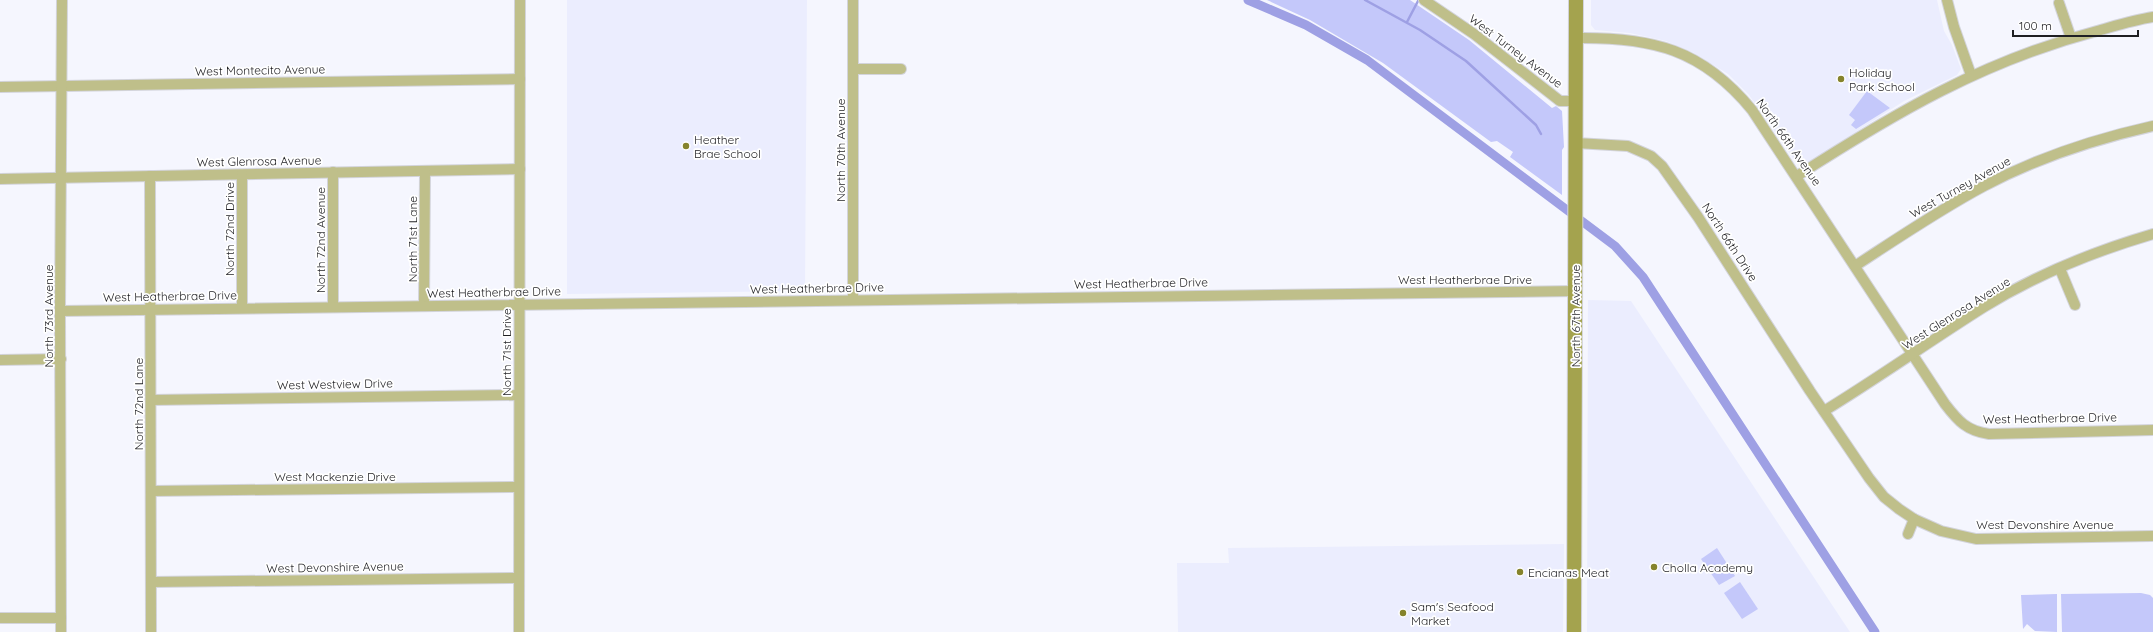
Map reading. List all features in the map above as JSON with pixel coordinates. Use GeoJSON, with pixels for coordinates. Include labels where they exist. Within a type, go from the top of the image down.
{"type":"FeatureCollection","features":[{"type":"Feature","properties":{"kind":"main road","name":"North 67th Avenue"},"geometry":{"type":"LineString","coordinates":[[1574,632],[1576,0]]}},
{"type":"Feature","properties":{"kind":"street","name":"North 73rd Avenue"},"geometry":{"type":"LineString","coordinates":[[61,632],[60,311],[62,0]]}},
{"type":"Feature","properties":{"kind":"street","name":"North 71st Drive"},"geometry":{"type":"LineString","coordinates":[[519,632],[520,0]]}},
{"type":"Feature","properties":{"kind":"street","name":"North 70th Avenue"},"geometry":{"type":"LineString","coordinates":[[853,0],[853,300]]}},
{"type":"Feature","properties":{"kind":"street","name":"West Turney Avenue"},"geometry":{"type":"LineString","coordinates":[[1424,0],[1474,34],[1560,101],[1576,101]]}},
{"type":"Feature","properties":{"kind":"street"},"geometry":{"type":"LineString","coordinates":[[1947,0],[1954,27],[1971,75]]}},
{"type":"Feature","properties":{"kind":"street"},"geometry":{"type":"LineString","coordinates":[[2059,4],[2071,38]]}},
{"type":"Feature","properties":{"kind":"street"},"geometry":{"type":"LineString","coordinates":[[1797,176],[1893,116],[1971,75],[2019,55],[2071,38],[2153,17]]}},
{"type":"Feature","properties":{"kind":"street","name":"North 66th Avenue"},"geometry":{"type":"LineString","coordinates":[[1576,38],[1633,40],[1673,50],[1700,63],[1727,82],[1740,95],[1797,176],[1914,355]]}},
{"type":"Feature","properties":{"kind":"street"},"geometry":{"type":"LineString","coordinates":[[854,69],[901,69]]}},
{"type":"Feature","properties":{"kind":"street","name":"West Montecito Avenue"},"geometry":{"type":"LineString","coordinates":[[0,87],[520,79]]}},
{"type":"Feature","properties":{"kind":"street","name":"West Turney Avenue"},"geometry":{"type":"LineString","coordinates":[[1855,266],[1929,217],[2015,171],[2105,138],[2153,126]]}},
{"type":"Feature","properties":{"kind":"street","name":"North 66th Drive"},"geometry":{"type":"LineString","coordinates":[[1576,143],[1628,146],[1651,156],[1662,166],[1698,217],[1824,411]]}},
{"type":"Feature","properties":{"kind":"street","name":"West Glenrosa Avenue"},"geometry":{"type":"LineString","coordinates":[[0,179],[520,169]]}},
{"type":"Feature","properties":{"kind":"street","name":"North 72nd Avenue"},"geometry":{"type":"LineString","coordinates":[[333,172],[333,307]]}},
{"type":"Feature","properties":{"kind":"street","name":"North 71st Lane"},"geometry":{"type":"LineString","coordinates":[[424,306],[425,172]]}},
{"type":"Feature","properties":{"kind":"street","name":"North 72nd Drive"},"geometry":{"type":"LineString","coordinates":[[242,174],[242,308]]}},
{"type":"Feature","properties":{"kind":"street","name":"North 72nd Lane"},"geometry":{"type":"LineString","coordinates":[[150,176],[152,632]]}},
{"type":"Feature","properties":{"kind":"street","name":"West Glenrosa Avenue"},"geometry":{"type":"LineString","coordinates":[[1824,411],[1914,355],[1985,307],[2034,280],[2114,247],[2153,234]]}},
{"type":"Feature","properties":{"kind":"street"},"geometry":{"type":"LineString","coordinates":[[2060,269],[2075,305]]}},
{"type":"Feature","properties":{"kind":"street","name":"West Heatherbrae Drive"},"geometry":{"type":"LineString","coordinates":[[60,311],[1575,291]]}},
{"type":"Feature","properties":{"kind":"street","name":"West Heatherbrae Drive"},"geometry":{"type":"LineString","coordinates":[[1914,355],[1957,420],[1965,427],[1978,432],[2014,434],[2153,430]]}},
{"type":"Feature","properties":{"kind":"street"},"geometry":{"type":"LineString","coordinates":[[0,360],[60,359]]}},
{"type":"Feature","properties":{"kind":"street","name":"West Westview Drive"},"geometry":{"type":"LineString","coordinates":[[151,400],[519,396]]}},
{"type":"Feature","properties":{"kind":"street","name":"West Devonshire Avenue"},"geometry":{"type":"LineString","coordinates":[[1824,411],[1884,497],[1914,519],[1942,531],[1976,539],[2153,536]]}},
{"type":"Feature","properties":{"kind":"street","name":"West Mackenzie Drive"},"geometry":{"type":"LineString","coordinates":[[151,491],[519,487]]}},
{"type":"Feature","properties":{"kind":"street"},"geometry":{"type":"LineString","coordinates":[[1908,534],[1914,519]]}},
{"type":"Feature","properties":{"kind":"street","name":"West Devonshire Avenue"},"geometry":{"type":"LineString","coordinates":[[151,582],[519,578]]}},
{"type":"Feature","properties":{"kind":"street"},"geometry":{"type":"LineString","coordinates":[[0,618],[62,618]]}},
{"type":"Feature","properties":{"kind":"shaded area","name":"Heather Brae School"},"geometry":{"type":"Polygon","coordinates":[[[567,0],[807,0],[805,291],[567,294],[567,0]]]}},
{"type":"Feature","properties":{"kind":"shaded area"},"geometry":{"type":"Polygon","coordinates":[[[1267,0],[1410,0],[1469,40],[1552,108],[1556,106],[1562,111],[1564,147],[1562,150],[1562,195],[1510,157],[1513,152],[1497,141],[1491,142],[1383,63],[1310,20],[1267,0]]]}},
{"type":"Feature","properties":{"kind":"shaded area","name":"Holiday Park School"},"geometry":{"type":"Polygon","coordinates":[[[1591,0],[1937,0],[1944,31],[1952,45],[1961,69],[1957,75],[1904,101],[1809,162],[1800,165],[1793,158],[1749,95],[1728,74],[1694,53],[1666,41],[1630,33],[1595,30],[1591,25],[1591,0]]]}},
{"type":"Feature","properties":{"kind":"shaded area"},"geometry":{"type":"Polygon","coordinates":[[[1867,91],[1890,108],[1856,129],[1851,125],[1855,120],[1849,115],[1867,91]]]}},
{"type":"Feature","properties":{"kind":"shaded area"},"geometry":{"type":"Polygon","coordinates":[[[1588,300],[1631,301],[1850,632],[1587,632],[1588,300]]]}},
{"type":"Feature","properties":{"kind":"shaded area"},"geometry":{"type":"Polygon","coordinates":[[[1564,544],[1563,632],[1178,632],[1177,563],[1229,563],[1228,548],[1564,544]]]}},
{"type":"Feature","properties":{"kind":"shaded area"},"geometry":{"type":"Polygon","coordinates":[[[1717,548],[1735,576],[1719,585],[1701,559],[1717,548]]]}},
{"type":"Feature","properties":{"kind":"shaded area"},"geometry":{"type":"Polygon","coordinates":[[[1740,582],[1758,609],[1742,619],[1724,593],[1740,582]]]}},
{"type":"Feature","properties":{"kind":"shaded area"},"geometry":{"type":"Polygon","coordinates":[[[2141,593],[2150,595],[2153,598],[2153,632],[2062,632],[2061,594],[2141,593]]]}},
{"type":"Feature","properties":{"kind":"shaded area"},"geometry":{"type":"Polygon","coordinates":[[[2057,594],[2057,632],[2035,631],[2027,624],[2023,629],[2021,595],[2057,594]]]}},
{"type":"Feature","properties":{"kind":"waterway"},"geometry":{"type":"LineString","coordinates":[[1248,0],[1306,25],[1367,60],[1615,246],[1643,277],[1875,632]]}},
{"type":"Feature","properties":{"kind":"waterway"},"geometry":{"type":"LineString","coordinates":[[1365,0],[1420,30],[1466,61],[1536,125],[1541,134]]}},
{"type":"Feature","properties":{"kind":"waterway"},"geometry":{"type":"LineString","coordinates":[[1407,22],[1418,1]]}},
{"type":"Feature","properties":{"kind":"place","name":"Holiday Park School"},"geometry":{"type":"Point","coordinates":[1841,79]}},
{"type":"Feature","properties":{"kind":"place","name":"Heather Brae School"},"geometry":{"type":"Point","coordinates":[686,146]}},
{"type":"Feature","properties":{"kind":"place","name":"Cholla Academy"},"geometry":{"type":"Point","coordinates":[1654,567]}},
{"type":"Feature","properties":{"kind":"place","name":"Encianas Meat"},"geometry":{"type":"Point","coordinates":[1520,572]}},
{"type":"Feature","properties":{"kind":"place","name":"Sam's Seafood Market"},"geometry":{"type":"Point","coordinates":[1403,613]}}]}
